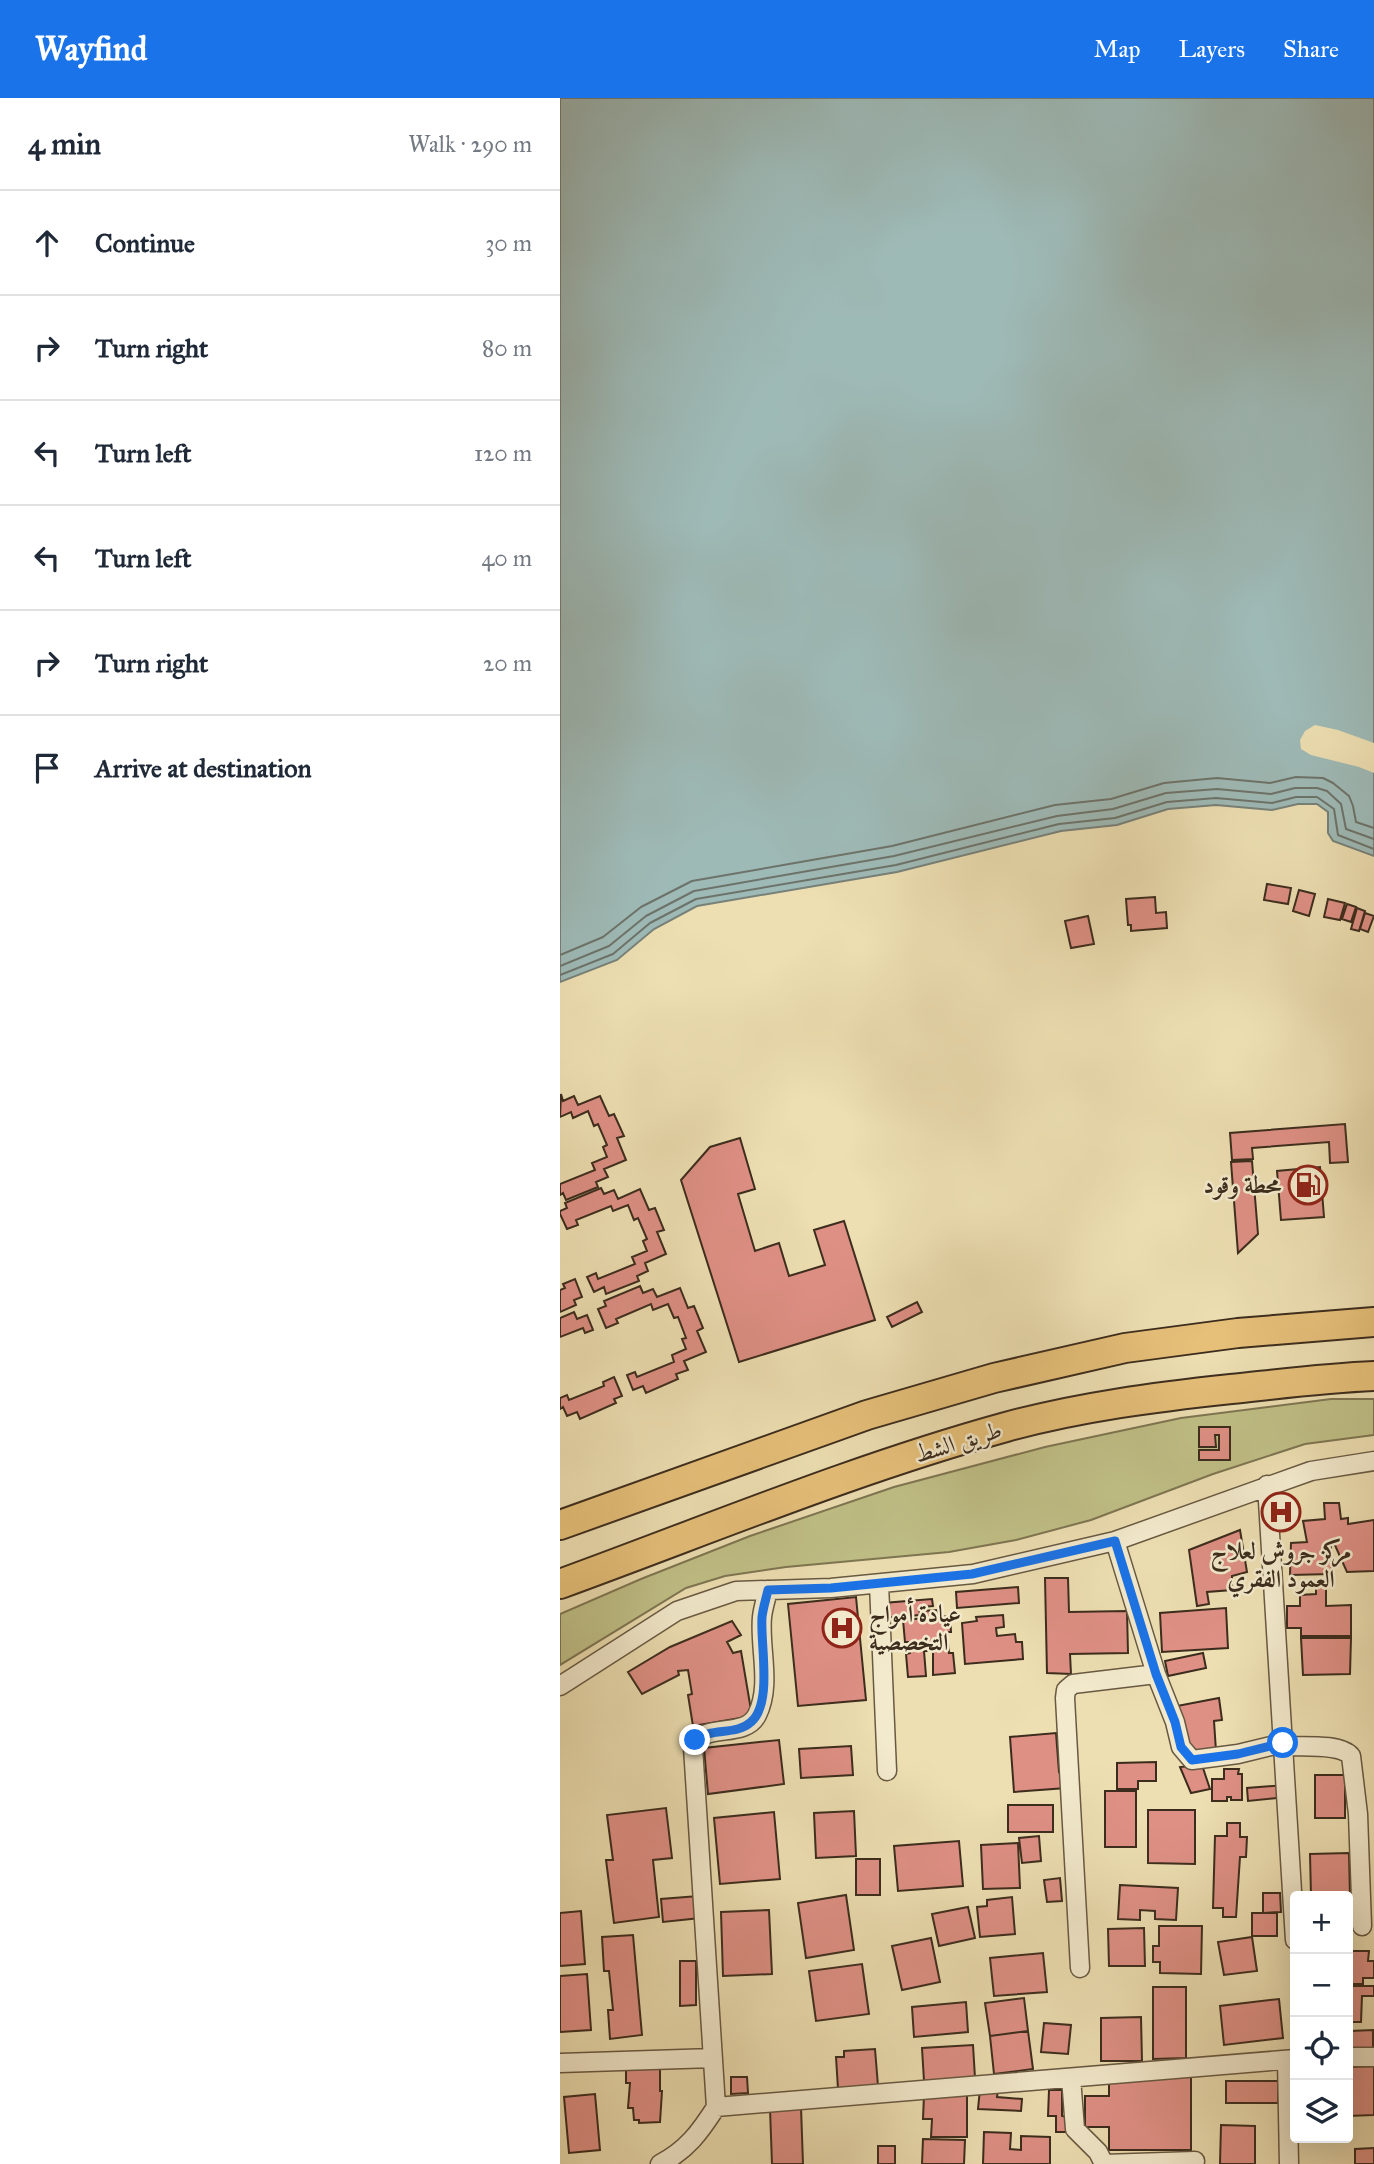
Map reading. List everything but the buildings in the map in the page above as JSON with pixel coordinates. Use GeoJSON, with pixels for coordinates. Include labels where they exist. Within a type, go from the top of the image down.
{"type":"FeatureCollection","features":[{"type":"Feature","properties":{"kind":"highway","name":"طريق الشط"},"geometry":{"type":"LineString","coordinates":[[560,1525],[867,1415],[995,1378],[1125,1348],[1238,1332],[1374,1322]]}},
{"type":"Feature","properties":{"kind":"highway","name":"طريق الشط"},"geometry":{"type":"LineString","coordinates":[[560,1584],[886,1464],[1008,1426],[1092,1408],[1188,1394],[1374,1376]]}},
{"type":"Feature","properties":{"kind":"street"},"geometry":{"type":"LineString","coordinates":[[560,1686],[677,1611],[736,1591],[831,1588],[972,1574],[1115,1541],[1311,1471],[1374,1461]]}},
{"type":"Feature","properties":{"kind":"street"},"geometry":{"type":"LineString","coordinates":[[1268,1485],[1292,1891]]}},
{"type":"Feature","properties":{"kind":"street"},"geometry":{"type":"LineString","coordinates":[[1115,1541],[1181,1747],[1192,1760],[1284,1745],[1336,1748],[1346,1750],[1351,1756],[1358,1814],[1362,1927]]}},
{"type":"Feature","properties":{"kind":"street"},"geometry":{"type":"LineString","coordinates":[[879,1584],[887,1771]]}},
{"type":"Feature","properties":{"kind":"street"},"geometry":{"type":"LineString","coordinates":[[660,2164],[678,2155],[696,2137],[716,2107],[693,1747],[695,1740],[701,1735],[740,1728],[757,1716],[764,1693],[762,1616],[768,1590]]}},
{"type":"Feature","properties":{"kind":"street"},"geometry":{"type":"LineString","coordinates":[[1080,1968],[1066,1690],[1073,1684],[1156,1674]]}},
{"type":"Feature","properties":{"kind":"street"},"geometry":{"type":"LineString","coordinates":[[1353,2057],[1374,2057]]}},
{"type":"Feature","properties":{"kind":"street"},"geometry":{"type":"LineString","coordinates":[[560,2063],[713,2058]]}},
{"type":"Feature","properties":{"kind":"street"},"geometry":{"type":"LineString","coordinates":[[716,2107],[1290,2059]]}},
{"type":"Feature","properties":{"kind":"street"},"geometry":{"type":"LineString","coordinates":[[1071,2078],[1075,2129],[1098,2152],[1104,2164],[1195,2161]]}},
{"type":"Feature","properties":{"kind":"street"},"geometry":{"type":"LineString","coordinates":[[1289,2164],[1291,2143]]}},
{"type":"Feature","properties":{"kind":"green space"},"geometry":{"type":"Polygon","coordinates":[[[1331,1399],[1374,1399],[1374,1435],[1305,1444],[1213,1474],[1091,1520],[1016,1540],[949,1552],[786,1567],[725,1576],[686,1588],[560,1665],[560,1614],[750,1536],[894,1487],[1045,1447],[1181,1418],[1331,1399]]]}},
{"type":"Feature","properties":{"kind":"water"},"geometry":{"type":"Polygon","coordinates":[[[560,98],[1374,98],[1374,856],[1333,841],[1328,833],[1328,812],[1317,804],[1298,804],[1272,810],[1216,805],[1168,809],[1117,825],[1061,831],[897,872],[697,906],[654,929],[617,960],[560,982],[560,98]]]}},
{"type":"Feature","properties":{"kind":"pier"},"geometry":{"type":"Polygon","coordinates":[[[1315,725],[1374,743],[1374,773],[1311,755],[1301,749],[1300,740],[1305,731],[1315,725]]]}},
{"type":"Feature","properties":{"kind":"place","name":"محطة وقود"},"geometry":{"type":"Point","coordinates":[1308,1185]}},
{"type":"Feature","properties":{"kind":"place","name":"مركز جروش لعلاج العمود الفقري"},"geometry":{"type":"Point","coordinates":[1281,1512]}},
{"type":"Feature","properties":{"kind":"place","name":"عيادة أمواج التخصصية"},"geometry":{"type":"Point","coordinates":[842,1628]}},
{"type":"Feature","properties":{"kind":"route"},"geometry":{"type":"LineString","coordinates":[[695,1740],[701,1735],[740,1728],[757,1716],[764,1693],[762,1616],[768,1590],[831,1588],[972,1574],[1115,1541],[1156,1674],[1167,1696],[1181,1747],[1187,1756],[1192,1760],[1238,1754],[1283,1743]]}}]}
